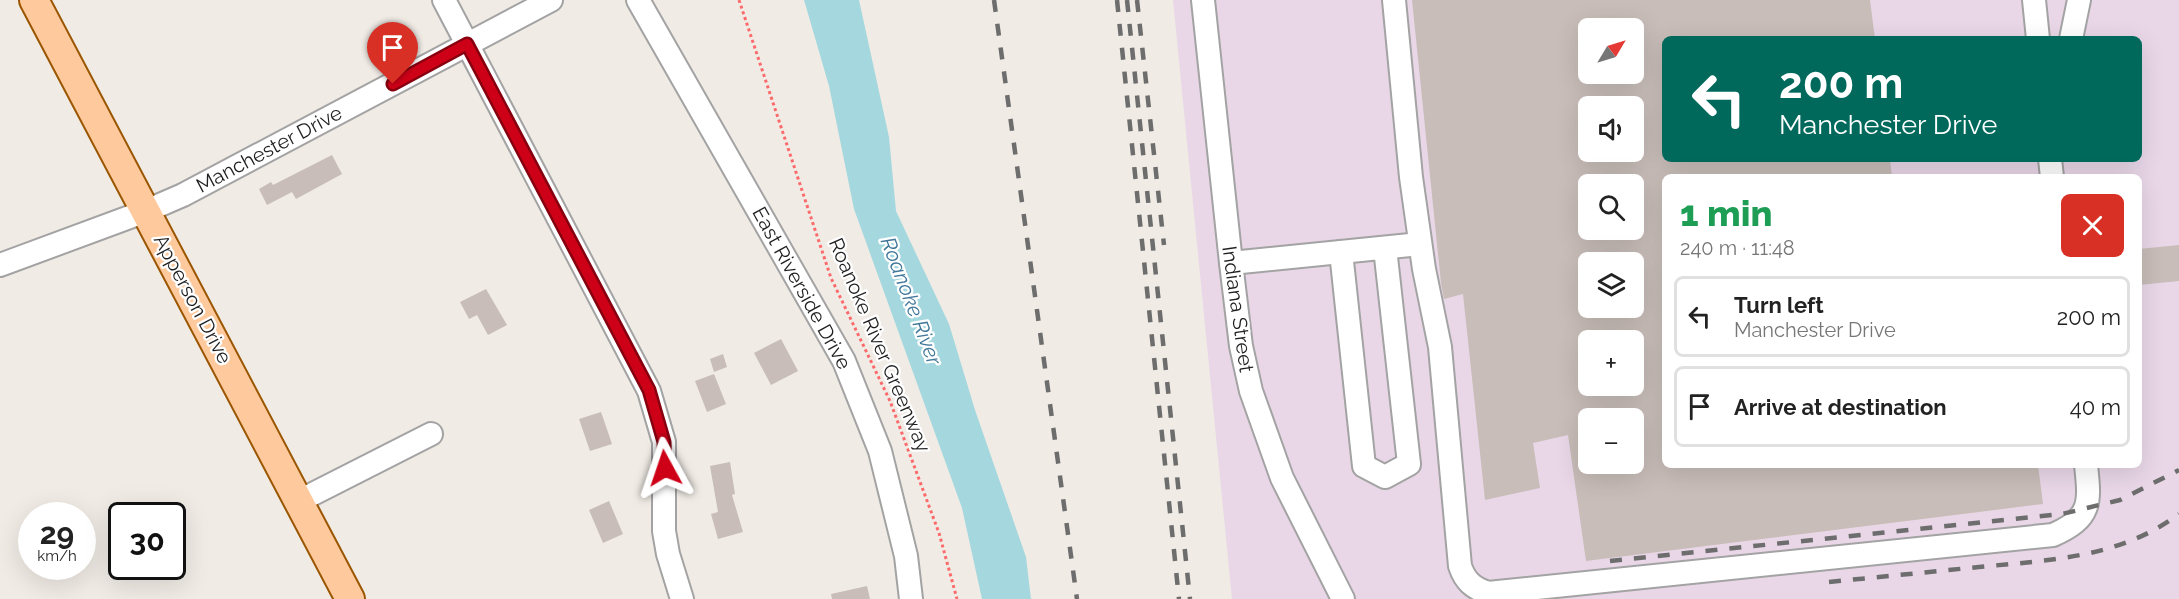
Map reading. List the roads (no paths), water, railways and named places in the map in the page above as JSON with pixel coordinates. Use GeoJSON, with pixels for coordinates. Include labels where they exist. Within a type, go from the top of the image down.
{"type":"FeatureCollection","features":[{"type":"Feature","properties":{"kind":"main road","name":"Apperson Drive"},"geometry":{"type":"LineString","coordinates":[[34,0],[351,599]]}},
{"type":"Feature","properties":{"kind":"street"},"geometry":{"type":"LineString","coordinates":[[444,0],[649,390],[664,442],[663,501],[666,543],[682,599]]}},
{"type":"Feature","properties":{"kind":"street","name":"Manchester Drive"},"geometry":{"type":"LineString","coordinates":[[0,265],[146,211],[193,189],[551,0]]}},
{"type":"Feature","properties":{"kind":"street","name":"East Riverside Drive"},"geometry":{"type":"LineString","coordinates":[[638,0],[812,303],[852,379],[880,451],[891,489],[906,556],[911,599]]}},
{"type":"Feature","properties":{"kind":"street","name":"Indiana Street"},"geometry":{"type":"LineString","coordinates":[[1203,0],[1241,346],[1264,435],[1282,478],[1343,599]]}},
{"type":"Feature","properties":{"kind":"street"},"geometry":{"type":"LineString","coordinates":[[1394,0],[1420,244],[1440,347],[1460,566],[1469,583],[1478,590],[1488,592],[1524,589],[2054,535],[2078,521],[2085,512],[2090,499],[2086,468]]}},
{"type":"Feature","properties":{"kind":"street"},"geometry":{"type":"LineString","coordinates":[[2034,0],[2038,36]]}},
{"type":"Feature","properties":{"kind":"street"},"geometry":{"type":"LineString","coordinates":[[2072,36],[2079,0]]}},
{"type":"Feature","properties":{"kind":"street"},"geometry":{"type":"LineString","coordinates":[[1231,264],[1420,244]]}},
{"type":"Feature","properties":{"kind":"street"},"geometry":{"type":"LineString","coordinates":[[1341,252],[1364,466],[1385,477],[1409,464],[1385,248]]}},
{"type":"Feature","properties":{"kind":"street"},"geometry":{"type":"LineString","coordinates":[[299,501],[431,434]]}},
{"type":"Feature","properties":{"kind":"water","name":"Roanoke River"},"geometry":{"type":"Polygon","coordinates":[[[804,0],[859,0],[889,137],[896,211],[949,324],[975,410],[1026,557],[1031,599],[982,599],[962,508],[854,209],[829,86],[804,0]]]}},
{"type":"Feature","properties":{"kind":"railway"},"geometry":{"type":"LineString","coordinates":[[994,0],[1077,599]]}},
{"type":"Feature","properties":{"kind":"railway"},"geometry":{"type":"LineString","coordinates":[[1117,0],[1179,599]]}},
{"type":"Feature","properties":{"kind":"railway"},"geometry":{"type":"LineString","coordinates":[[1127,0],[1190,599]]}},
{"type":"Feature","properties":{"kind":"railway"},"geometry":{"type":"LineString","coordinates":[[1137,0],[1164,245]]}},
{"type":"Feature","properties":{"kind":"railway"},"geometry":{"type":"LineString","coordinates":[[1610,561],[2062,514],[2120,500],[2179,470]]}},
{"type":"Feature","properties":{"kind":"railway"},"geometry":{"type":"LineString","coordinates":[[1829,582],[2058,559],[2109,548],[2133,540],[2179,514]]}}]}
